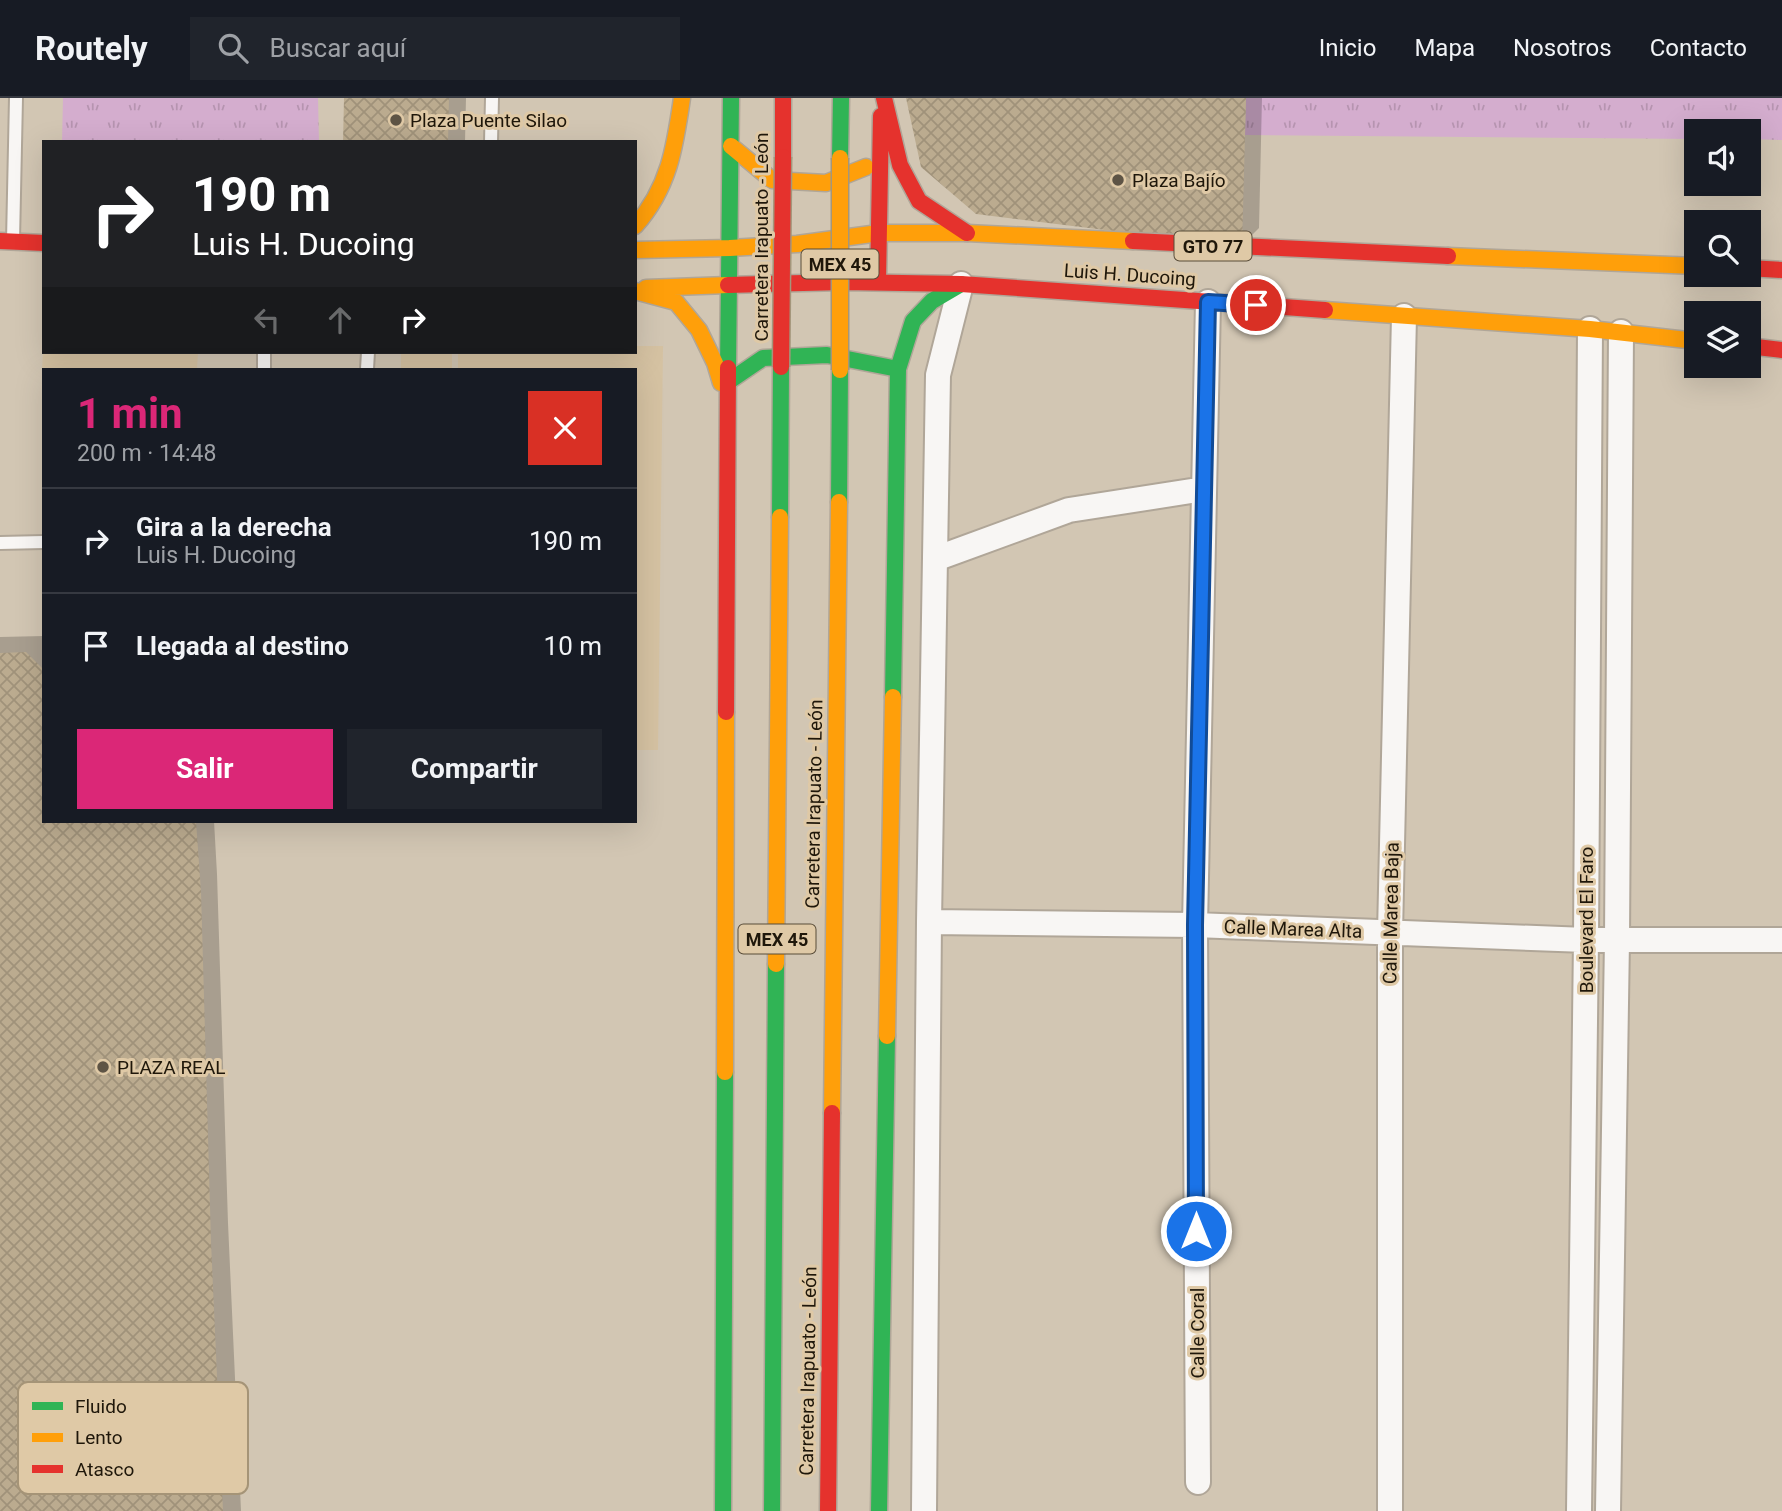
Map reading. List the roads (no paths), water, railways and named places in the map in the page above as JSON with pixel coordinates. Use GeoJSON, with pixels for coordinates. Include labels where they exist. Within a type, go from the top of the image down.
{"type":"FeatureCollection","features":[{"type":"Feature","properties":{"kind":"main road"},"geometry":{"type":"LineString","coordinates":[[637,224],[659,195],[670,166],[682,98]]}},
{"type":"Feature","properties":{"kind":"main road"},"geometry":{"type":"LineString","coordinates":[[723,1511],[727,407],[731,98]]}},
{"type":"Feature","properties":{"kind":"main road","name":"Carretera Irapuato - León"},"geometry":{"type":"LineString","coordinates":[[772,1511],[783,98]]}},
{"type":"Feature","properties":{"kind":"main road","name":"Carretera Irapuato - León"},"geometry":{"type":"LineString","coordinates":[[828,1511],[841,98]]}},
{"type":"Feature","properties":{"kind":"main road"},"geometry":{"type":"LineString","coordinates":[[878,281],[882,98]]}},
{"type":"Feature","properties":{"kind":"main road"},"geometry":{"type":"LineString","coordinates":[[882,98],[900,165],[919,201],[967,233]]}},
{"type":"Feature","properties":{"kind":"main road"},"geometry":{"type":"LineString","coordinates":[[731,146],[772,180],[826,183],[880,162]]}},
{"type":"Feature","properties":{"kind":"main road","name":"Luis H. Ducoing"},"geometry":{"type":"LineString","coordinates":[[730,248],[797,244],[879,233],[967,233],[1684,265]]}},
{"type":"Feature","properties":{"kind":"main road"},"geometry":{"type":"LineString","coordinates":[[6,241],[42,243]]}},
{"type":"Feature","properties":{"kind":"main road","name":"GTO 77"},"geometry":{"type":"LineString","coordinates":[[637,250],[730,248]]}},
{"type":"Feature","properties":{"kind":"main road"},"geometry":{"type":"LineString","coordinates":[[1761,269],[1782,270]]}},
{"type":"Feature","properties":{"kind":"main road","name":"Luis H. Ducoing"},"geometry":{"type":"LineString","coordinates":[[637,290],[803,281],[961,284],[1590,329],[1684,340]]}},
{"type":"Feature","properties":{"kind":"main road"},"geometry":{"type":"LineString","coordinates":[[879,1511],[898,369],[913,321],[932,301],[961,284]]}},
{"type":"Feature","properties":{"kind":"main road"},"geometry":{"type":"LineString","coordinates":[[637,291],[676,302],[699,330],[715,363],[727,407]]}},
{"type":"Feature","properties":{"kind":"main road"},"geometry":{"type":"LineString","coordinates":[[1761,348],[1782,350]]}},
{"type":"Feature","properties":{"kind":"main road"},"geometry":{"type":"LineString","coordinates":[[728,382],[763,358],[827,355],[898,369]]}},
{"type":"Feature","properties":{"kind":"street"},"geometry":{"type":"LineString","coordinates":[[925,1511],[929,922],[937,375],[961,284]]}},
{"type":"Feature","properties":{"kind":"street","name":"Calle Coral"},"geometry":{"type":"LineString","coordinates":[[1198,1482],[1195,925],[1208,302]]}},
{"type":"Feature","properties":{"kind":"street","name":"Calle Marea Baja"},"geometry":{"type":"LineString","coordinates":[[1390,1511],[1390,933],[1404,316]]}},
{"type":"Feature","properties":{"kind":"street","name":"Boulevard El Faro"},"geometry":{"type":"LineString","coordinates":[[1579,1511],[1590,329]]}},
{"type":"Feature","properties":{"kind":"street","name":"Boulevard El Faro"},"geometry":{"type":"LineString","coordinates":[[1608,1511],[1617,940],[1621,332]]}},
{"type":"Feature","properties":{"kind":"street"},"geometry":{"type":"LineString","coordinates":[[935,559],[1069,510],[1203,489]]}},
{"type":"Feature","properties":{"kind":"street","name":"Calle Marea Alta"},"geometry":{"type":"LineString","coordinates":[[929,922],[1195,925],[1586,940],[1782,940]]}},
{"type":"Feature","properties":{"kind":"lane"},"geometry":{"type":"LineString","coordinates":[[6,241],[16,98]]}},
{"type":"Feature","properties":{"kind":"lane"},"geometry":{"type":"LineString","coordinates":[[491,140],[492,98]]}},
{"type":"Feature","properties":{"kind":"lane"},"geometry":{"type":"LineString","coordinates":[[0,543],[42,542]]}},
{"type":"Feature","properties":{"kind":"place","name":"Plaza Puente Silao"},"geometry":{"type":"Point","coordinates":[396,120]}},
{"type":"Feature","properties":{"kind":"place","name":"Plaza Bajío"},"geometry":{"type":"Point","coordinates":[1118,180]}},
{"type":"Feature","properties":{"kind":"place","name":"PLAZA REAL"},"geometry":{"type":"Point","coordinates":[103,1067]}}]}
